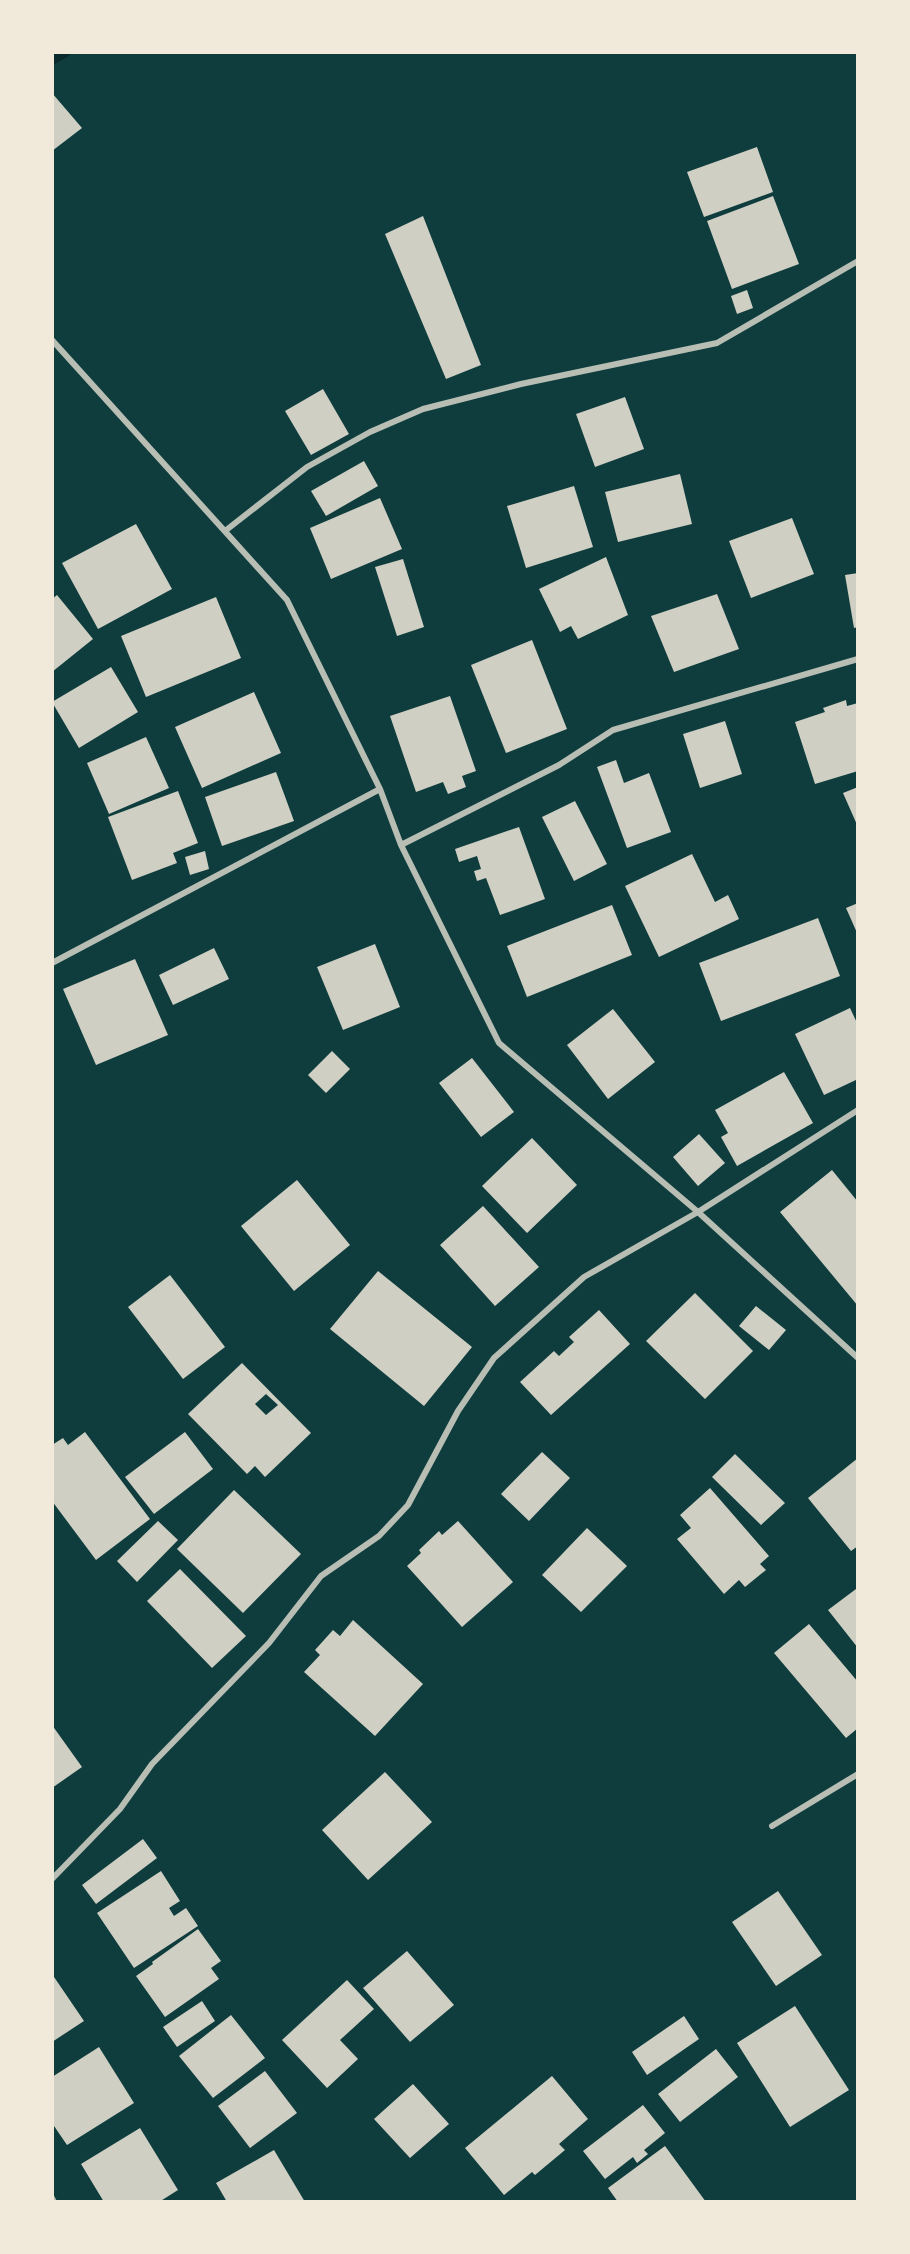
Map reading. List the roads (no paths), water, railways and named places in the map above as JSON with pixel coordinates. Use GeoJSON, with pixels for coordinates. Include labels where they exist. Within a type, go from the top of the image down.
{"type":"FeatureCollection","features":[{"type":"Feature","properties":{"kind":"street"},"geometry":{"type":"LineString","coordinates":[[225,531],[307,467],[370,432],[412,414],[521,384],[717,343],[858,261]]}},
{"type":"Feature","properties":{"kind":"street"},"geometry":{"type":"LineString","coordinates":[[52,340],[287,600],[380,789],[401,845],[499,1043],[698,1212],[858,1358]]}},
{"type":"Feature","properties":{"kind":"street"},"geometry":{"type":"LineString","coordinates":[[401,845],[560,765],[613,729],[858,659]]}},
{"type":"Feature","properties":{"kind":"street"},"geometry":{"type":"LineString","coordinates":[[52,963],[380,789]]}},
{"type":"Feature","properties":{"kind":"street"},"geometry":{"type":"LineString","coordinates":[[52,1880],[120,1809],[152,1764],[269,1643],[321,1576],[379,1536],[408,1505],[458,1411],[494,1358],[584,1277],[698,1212],[858,1110]]}},
{"type":"Feature","properties":{"kind":"street"},"geometry":{"type":"LineString","coordinates":[[772,1826],[858,1774]]}},
{"type":"Feature","properties":{"kind":"waterway"},"geometry":{"type":"LineString","coordinates":[[52,60],[66,52]]}}]}
